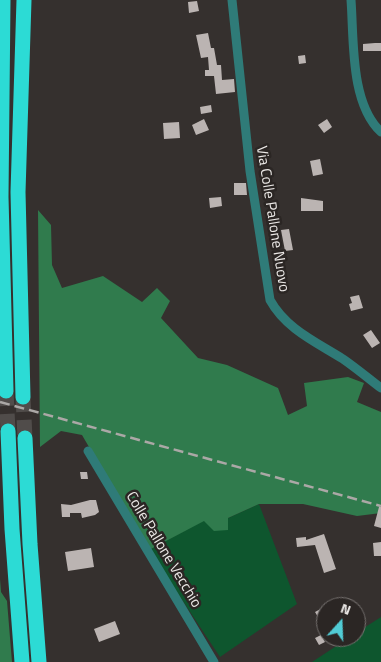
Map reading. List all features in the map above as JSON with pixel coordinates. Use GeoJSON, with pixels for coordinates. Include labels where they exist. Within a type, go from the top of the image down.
{"type":"FeatureCollection","features":[{"type":"Feature","properties":{"kind":"highway"},"geometry":{"type":"LineString","coordinates":[[3,0],[1,197],[6,391]]}},
{"type":"Feature","properties":{"kind":"highway"},"geometry":{"type":"LineString","coordinates":[[23,397],[18,192],[24,0]]}},
{"type":"Feature","properties":{"kind":"highway"},"geometry":{"type":"LineString","coordinates":[[8,431],[12,529],[22,662]]}},
{"type":"Feature","properties":{"kind":"highway"},"geometry":{"type":"LineString","coordinates":[[25,438],[30,544],[39,662]]}},
{"type":"Feature","properties":{"kind":"street","name":"Via Colle Pallone Nuovo"},"geometry":{"type":"LineString","coordinates":[[232,0],[250,172],[270,300],[279,315],[291,327],[345,361],[381,388]]}},
{"type":"Feature","properties":{"kind":"street"},"geometry":{"type":"LineString","coordinates":[[351,0],[361,98],[369,118],[381,132]]}},
{"type":"Feature","properties":{"kind":"street","name":"Colle Pallone Vecchio"},"geometry":{"type":"LineString","coordinates":[[88,451],[214,662]]}},
{"type":"Feature","properties":{"kind":"green space"},"geometry":{"type":"Polygon","coordinates":[[[38,210],[51,225],[52,265],[62,288],[103,276],[142,302],[157,288],[170,301],[161,318],[198,358],[227,365],[278,388],[288,415],[307,406],[304,383],[348,377],[364,383],[357,402],[381,412],[381,513],[357,516],[303,504],[259,504],[228,518],[228,530],[214,531],[204,521],[149,550],[82,435],[61,431],[40,447],[38,210]]]}},
{"type":"Feature","properties":{"kind":"green space"},"geometry":{"type":"Polygon","coordinates":[[[259,504],[297,604],[220,657],[149,550],[204,520],[228,518],[259,504]]]}},
{"type":"Feature","properties":{"kind":"green space"},"geometry":{"type":"Polygon","coordinates":[[[0,579],[1,592],[7,601],[12,662],[0,662],[0,579]]]}},
{"type":"Feature","properties":{"kind":"green space"},"geometry":{"type":"Polygon","coordinates":[[[381,617],[381,662],[312,662],[335,647],[366,647],[366,627],[381,617]]]}},
{"type":"Feature","properties":{"kind":"building"},"geometry":{"type":"Polygon","coordinates":[[[197,1],[199,11],[189,13],[188,2],[197,1]]]}},
{"type":"Feature","properties":{"kind":"building"},"geometry":{"type":"Polygon","coordinates":[[[208,33],[211,48],[214,48],[217,65],[221,65],[222,80],[234,79],[235,92],[216,94],[214,76],[205,76],[205,70],[209,70],[208,57],[201,58],[196,35],[208,33]]]}},
{"type":"Feature","properties":{"kind":"building"},"geometry":{"type":"Polygon","coordinates":[[[381,43],[381,51],[363,51],[363,44],[381,43]]]}},
{"type":"Feature","properties":{"kind":"building"},"geometry":{"type":"Polygon","coordinates":[[[305,55],[306,63],[299,64],[298,56],[305,55]]]}},
{"type":"Feature","properties":{"kind":"building"},"geometry":{"type":"Polygon","coordinates":[[[211,105],[212,112],[201,114],[200,107],[211,105]]]}},
{"type":"Feature","properties":{"kind":"building"},"geometry":{"type":"Polygon","coordinates":[[[204,119],[209,130],[196,135],[192,125],[204,119]]]}},
{"type":"Feature","properties":{"kind":"building"},"geometry":{"type":"Polygon","coordinates":[[[327,119],[332,127],[324,133],[318,125],[327,119]]]}},
{"type":"Feature","properties":{"kind":"building"},"geometry":{"type":"Polygon","coordinates":[[[179,122],[180,138],[164,139],[163,123],[179,122]]]}},
{"type":"Feature","properties":{"kind":"building"},"geometry":{"type":"Polygon","coordinates":[[[320,159],[323,174],[313,176],[310,161],[320,159]]]}},
{"type":"Feature","properties":{"kind":"building"},"geometry":{"type":"Polygon","coordinates":[[[234,183],[246,183],[247,195],[234,195],[234,183]]]}},
{"type":"Feature","properties":{"kind":"building"},"geometry":{"type":"Polygon","coordinates":[[[221,197],[222,206],[210,208],[209,198],[221,197]]]}},
{"type":"Feature","properties":{"kind":"building"},"geometry":{"type":"Polygon","coordinates":[[[301,198],[323,201],[323,211],[301,211],[301,198]]]}},
{"type":"Feature","properties":{"kind":"building"},"geometry":{"type":"Polygon","coordinates":[[[289,229],[293,250],[285,251],[281,230],[289,229]]]}},
{"type":"Feature","properties":{"kind":"building"},"geometry":{"type":"Polygon","coordinates":[[[359,295],[363,308],[351,311],[349,304],[352,303],[350,297],[359,295]]]}},
{"type":"Feature","properties":{"kind":"building"},"geometry":{"type":"Polygon","coordinates":[[[371,330],[380,343],[372,348],[363,335],[371,330]]]}},
{"type":"Feature","properties":{"kind":"building"},"geometry":{"type":"Polygon","coordinates":[[[80,472],[87,472],[88,479],[81,479],[80,472]]]}},
{"type":"Feature","properties":{"kind":"building"},"geometry":{"type":"Polygon","coordinates":[[[96,500],[99,512],[95,515],[82,518],[81,513],[70,513],[70,517],[62,517],[61,504],[71,505],[96,500]]]}},
{"type":"Feature","properties":{"kind":"building"},"geometry":{"type":"Polygon","coordinates":[[[379,507],[381,507],[381,528],[374,526],[379,507]]]}},
{"type":"Feature","properties":{"kind":"building"},"geometry":{"type":"Polygon","coordinates":[[[324,534],[336,569],[324,573],[315,545],[297,547],[296,538],[306,537],[306,540],[324,534]]]}},
{"type":"Feature","properties":{"kind":"building"},"geometry":{"type":"Polygon","coordinates":[[[381,542],[381,556],[374,556],[373,543],[381,542]]]}},
{"type":"Feature","properties":{"kind":"building"},"geometry":{"type":"Polygon","coordinates":[[[91,548],[94,567],[68,571],[65,552],[91,548]]]}},
{"type":"Feature","properties":{"kind":"building"},"geometry":{"type":"Polygon","coordinates":[[[115,621],[120,634],[99,642],[94,629],[115,621]]]}},
{"type":"Feature","properties":{"kind":"tunnel"},"geometry":{"type":"LineString","coordinates":[[6,391],[8,431]]}},
{"type":"Feature","properties":{"kind":"tunnel"},"geometry":{"type":"LineString","coordinates":[[23,397],[25,438]]}},
{"type":"Feature","properties":{"kind":"railway"},"geometry":{"type":"LineString","coordinates":[[0,402],[381,506]]}}]}
